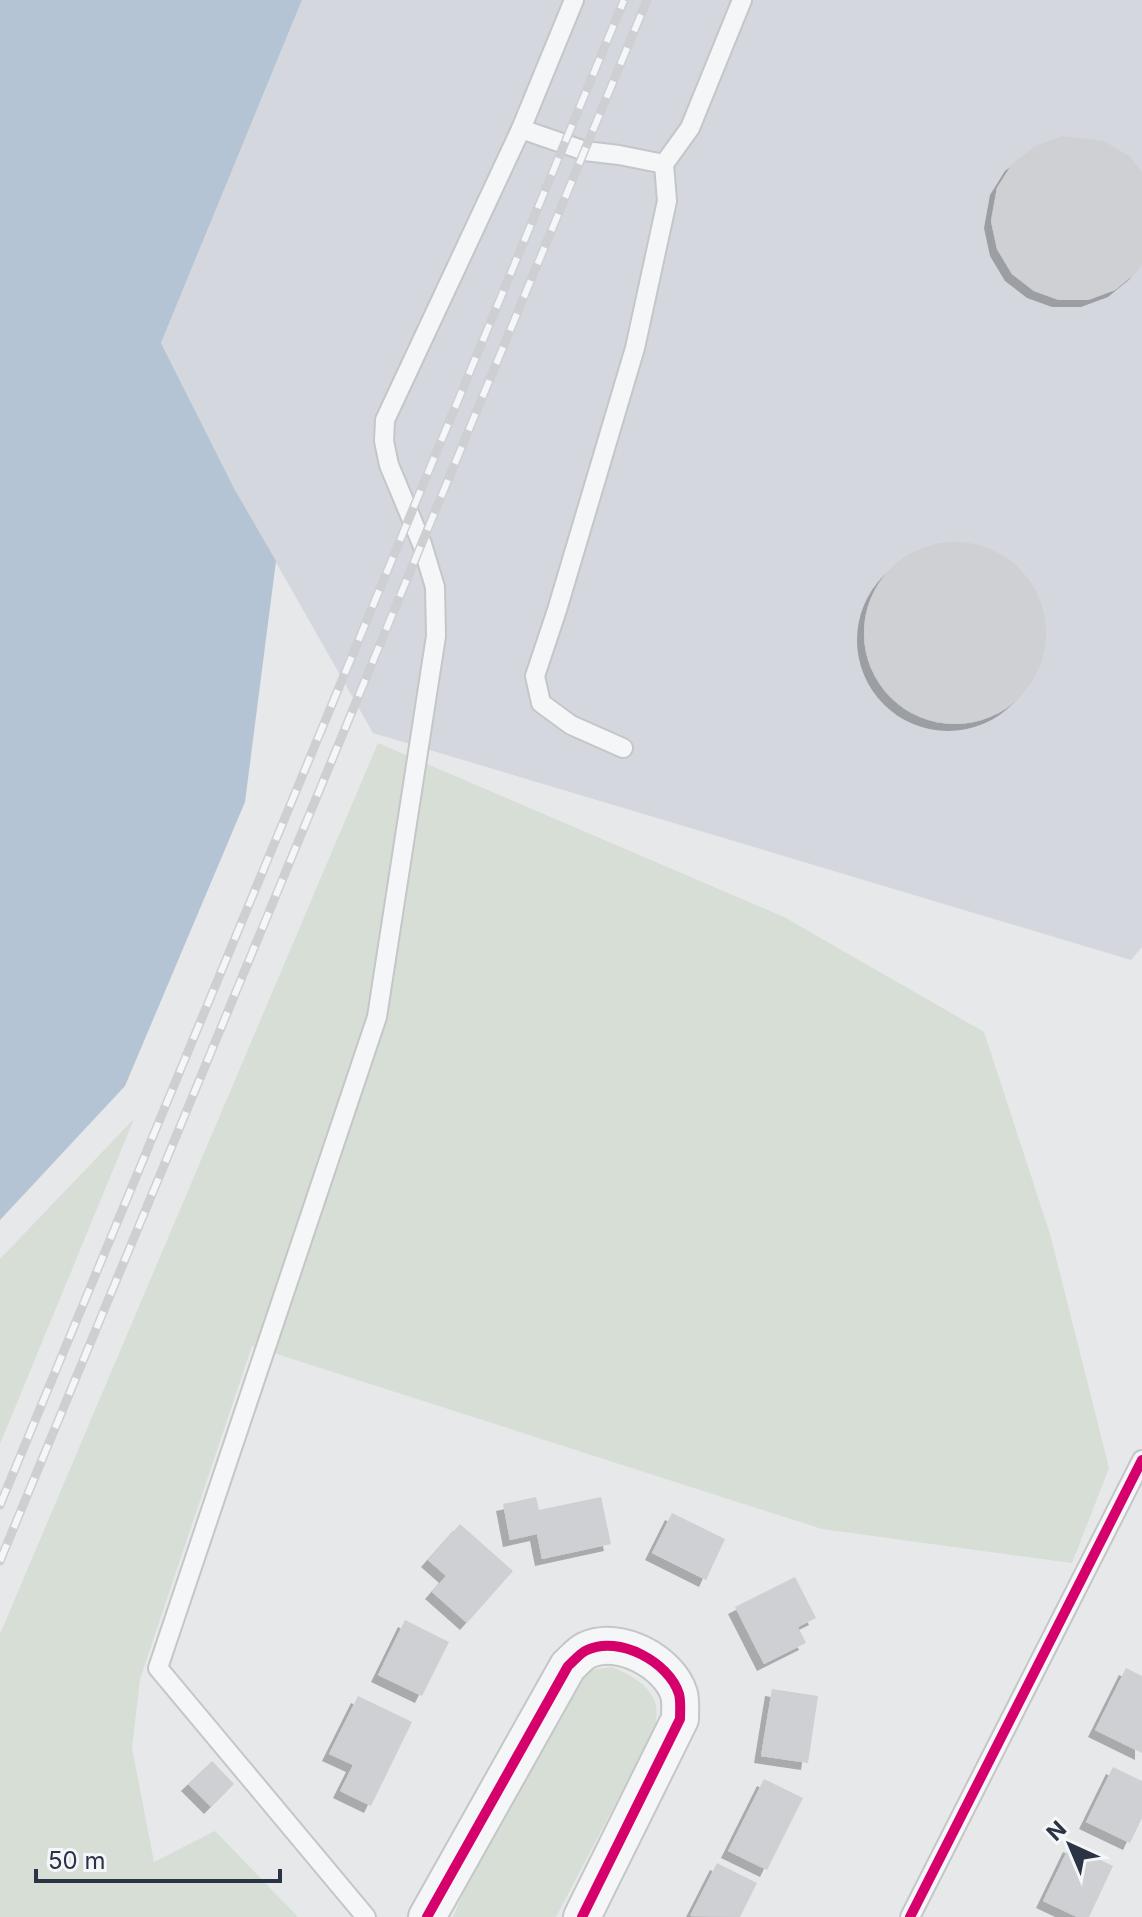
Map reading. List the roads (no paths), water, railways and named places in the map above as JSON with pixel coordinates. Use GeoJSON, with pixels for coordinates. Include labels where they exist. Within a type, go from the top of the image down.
{"type":"FeatureCollection","features":[{"type":"Feature","properties":{"kind":"street"},"geometry":{"type":"LineString","coordinates":[[427,1917],[568,1666],[587,1650],[611,1645],[633,1650],[670,1677],[680,1695],[680,1719],[582,1917]]}},
{"type":"Feature","properties":{"kind":"lane"},"geometry":{"type":"LineString","coordinates":[[366,1917],[158,1668],[377,1017],[436,636],[435,587],[422,544],[389,465],[384,441],[385,420],[521,129],[574,0]]}},
{"type":"Feature","properties":{"kind":"lane"},"geometry":{"type":"LineString","coordinates":[[623,748],[571,725],[541,703],[535,676],[635,348],[667,201],[664,164],[690,128],[742,0]]}},
{"type":"Feature","properties":{"kind":"lane"},"geometry":{"type":"LineString","coordinates":[[521,129],[585,151],[664,164]]}},
{"type":"Feature","properties":{"kind":"lane"},"geometry":{"type":"LineString","coordinates":[[910,1917],[1142,1460]]}},
{"type":"Feature","properties":{"kind":"water"},"geometry":{"type":"Polygon","coordinates":[[[0,0],[302,0],[161,343],[235,490],[276,561],[245,802],[125,1086],[0,1220],[0,0]]]}},
{"type":"Feature","properties":{"kind":"railway"},"geometry":{"type":"LineString","coordinates":[[0,1505],[624,0]]}},
{"type":"Feature","properties":{"kind":"railway"},"geometry":{"type":"LineString","coordinates":[[0,1561],[647,0]]}}]}
